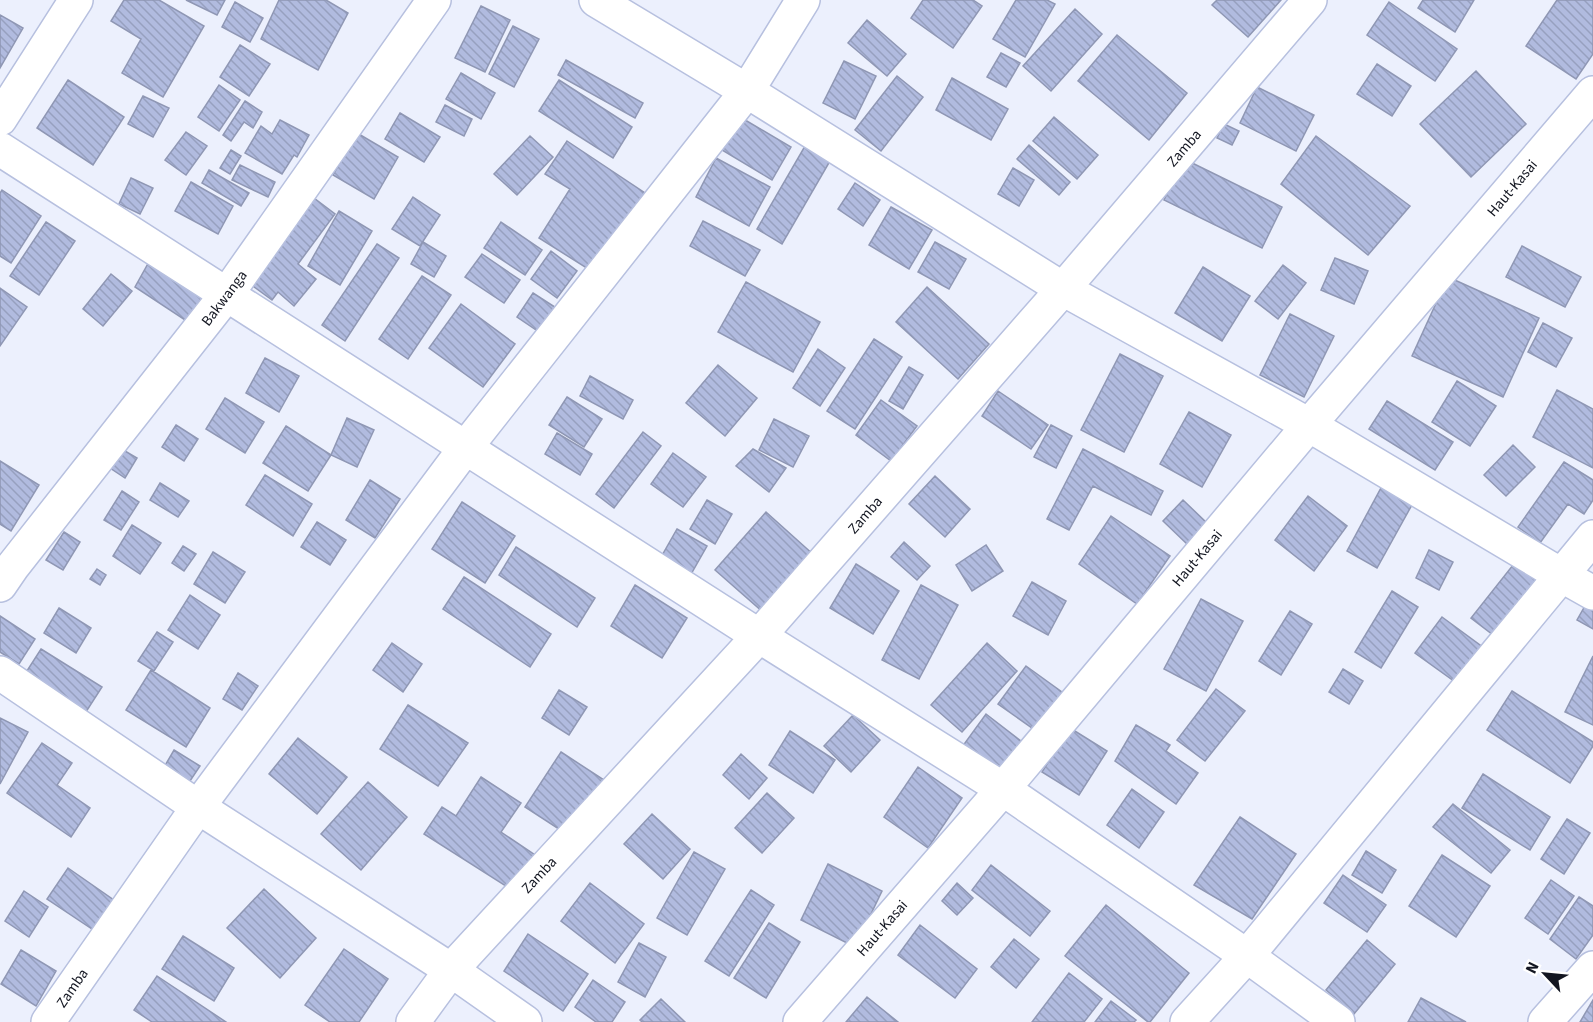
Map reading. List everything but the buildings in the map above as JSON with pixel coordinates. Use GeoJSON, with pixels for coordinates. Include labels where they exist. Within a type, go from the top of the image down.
{"type":"FeatureCollection","features":[{"type":"Feature","properties":{"kind":"street"},"geometry":{"type":"LineString","coordinates":[[0,119],[76,0]]}},
{"type":"Feature","properties":{"kind":"street","name":"Bakwanga"},"geometry":{"type":"LineString","coordinates":[[0,585],[227,294],[434,0]]}},
{"type":"Feature","properties":{"kind":"street"},"geometry":{"type":"LineString","coordinates":[[596,0],[747,91],[1063,289],[1309,425],[1593,593]]}},
{"type":"Feature","properties":{"kind":"street","name":"Zamba"},"geometry":{"type":"LineString","coordinates":[[48,1022],[198,807],[466,447],[747,91],[803,0]]}},
{"type":"Feature","properties":{"kind":"street","name":"Zamba"},"geometry":{"type":"LineString","coordinates":[[413,1022],[451,970],[759,636],[1063,289],[1310,0]]}},
{"type":"Feature","properties":{"kind":"street","name":"Haut-Kasai"},"geometry":{"type":"LineString","coordinates":[[800,1022],[1003,789],[1309,425],[1593,93]]}},
{"type":"Feature","properties":{"kind":"street"},"geometry":{"type":"LineString","coordinates":[[0,149],[759,636],[1003,789],[1338,1022]]}},
{"type":"Feature","properties":{"kind":"street"},"geometry":{"type":"LineString","coordinates":[[1187,1022],[1246,956],[1593,537]]}},
{"type":"Feature","properties":{"kind":"street"},"geometry":{"type":"LineString","coordinates":[[0,673],[198,807],[451,970],[525,1022]]}},
{"type":"Feature","properties":{"kind":"street"},"geometry":{"type":"LineString","coordinates":[[1545,1022],[1593,968]]}}]}
